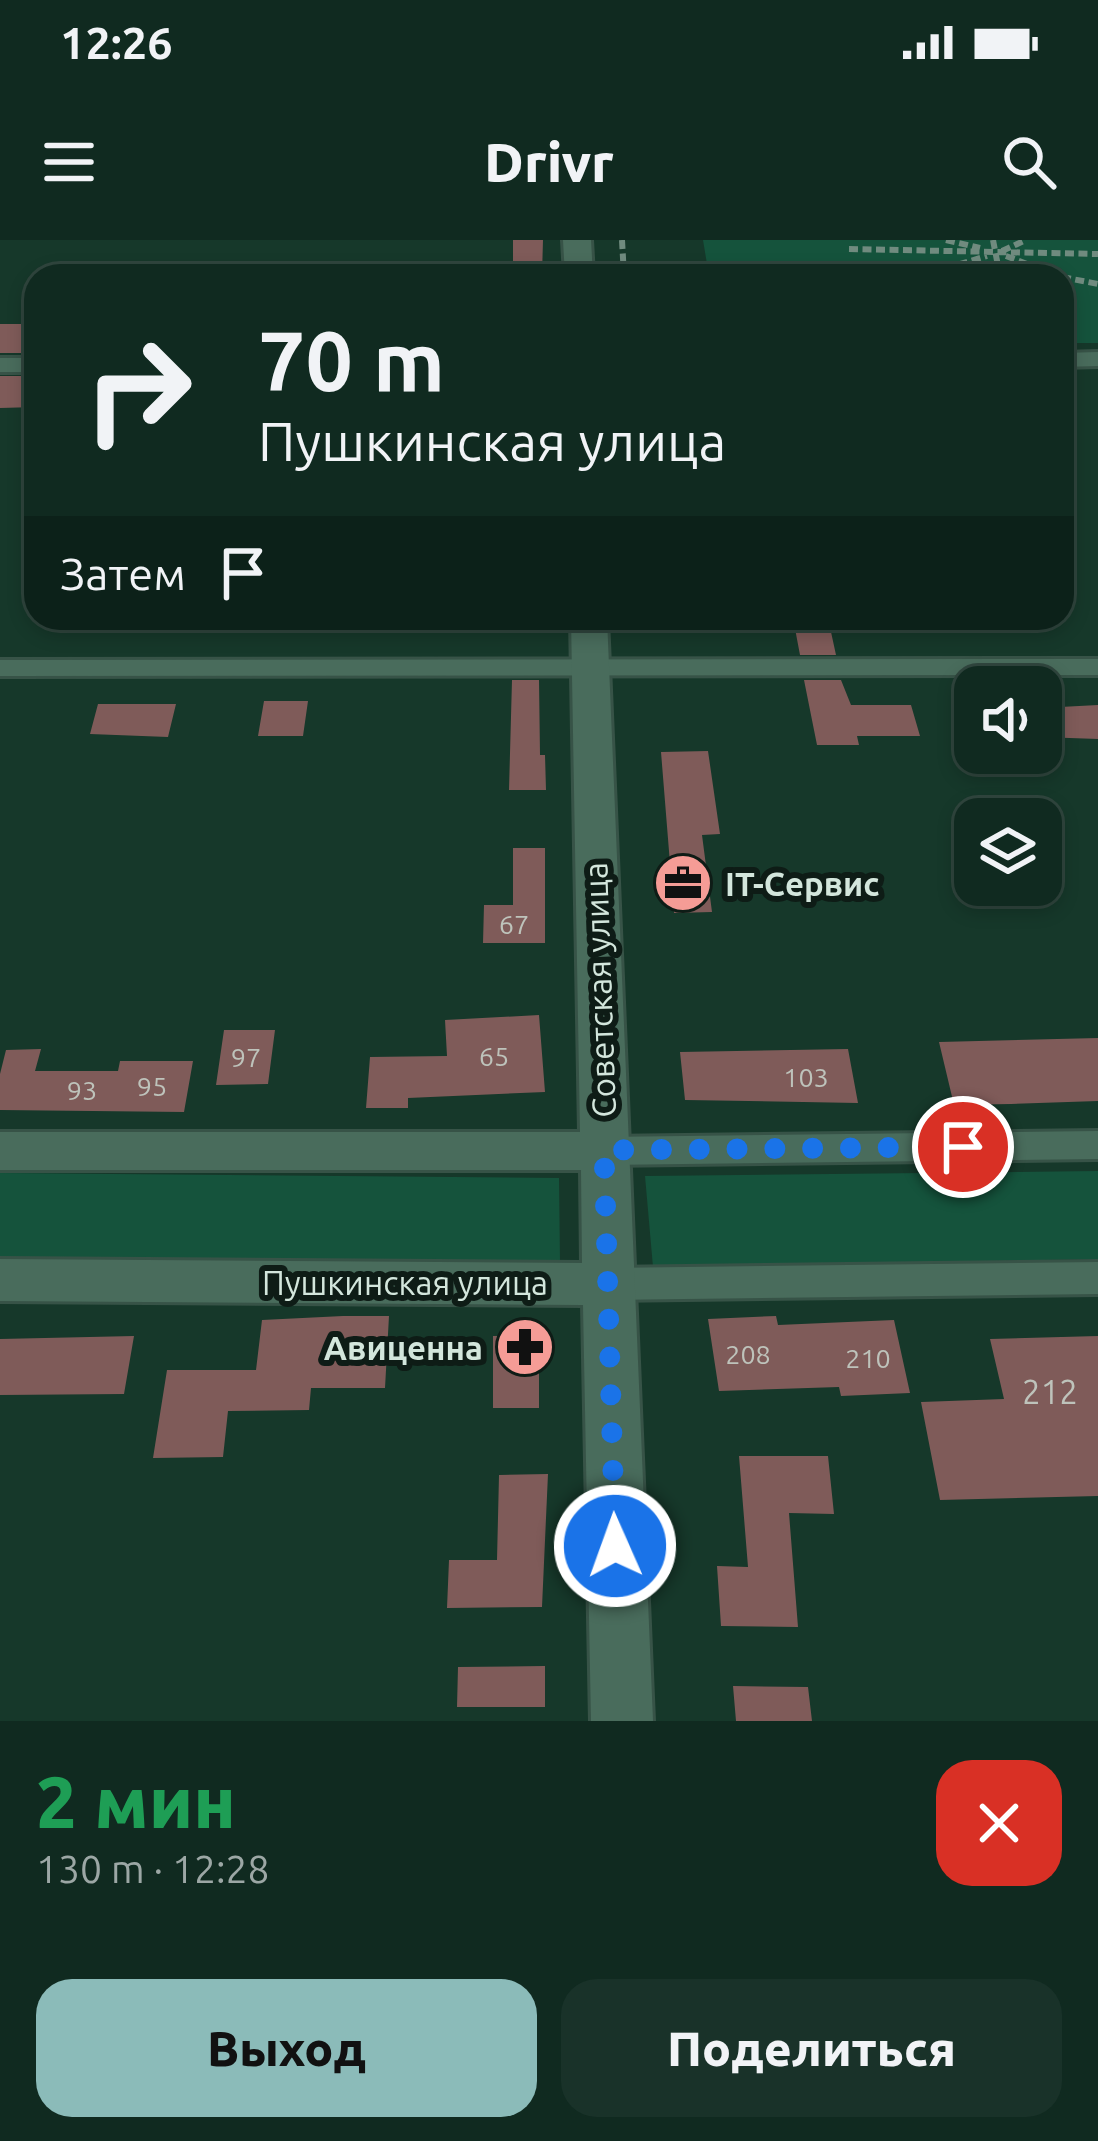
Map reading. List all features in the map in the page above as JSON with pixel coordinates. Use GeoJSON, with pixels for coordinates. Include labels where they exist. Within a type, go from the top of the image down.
{"type":"FeatureCollection","features":[{"type":"Feature","properties":{"kind":"street","name":"Советская улица"},"geometry":{"type":"LineString","coordinates":[[589,630],[622,1721]]}},
{"type":"Feature","properties":{"kind":"street"},"geometry":{"type":"LineString","coordinates":[[0,668],[1098,667]]}},
{"type":"Feature","properties":{"kind":"street"},"geometry":{"type":"LineString","coordinates":[[0,1151],[1098,1145]]}},
{"type":"Feature","properties":{"kind":"street","name":"Пушкинская улица"},"geometry":{"type":"LineString","coordinates":[[0,1280],[606,1284],[1098,1278]]}},
{"type":"Feature","properties":{"kind":"path"},"geometry":{"type":"LineString","coordinates":[[946,240],[1026,264]]}},
{"type":"Feature","properties":{"kind":"path"},"geometry":{"type":"LineString","coordinates":[[993,240],[998,264]]}},
{"type":"Feature","properties":{"kind":"path"},"geometry":{"type":"LineString","coordinates":[[960,264],[1026,240]]}},
{"type":"Feature","properties":{"kind":"path"},"geometry":{"type":"LineString","coordinates":[[849,249],[1098,254]]}},
{"type":"Feature","properties":{"kind":"green space"},"geometry":{"type":"Polygon","coordinates":[[[703,240],[1098,240],[1098,343],[1074,343],[1074,264],[707,264],[703,240]]]}},
{"type":"Feature","properties":{"kind":"green space"},"geometry":{"type":"Polygon","coordinates":[[[1098,1171],[1098,1259],[653,1267],[645,1176],[1098,1171]]]}},
{"type":"Feature","properties":{"kind":"green space"},"geometry":{"type":"Polygon","coordinates":[[[0,1173],[559,1178],[560,1262],[0,1261],[0,1173]]]}},
{"type":"Feature","properties":{"kind":"building"},"geometry":{"type":"Polygon","coordinates":[[[513,240],[543,240],[542,264],[513,264],[513,240]]]}},
{"type":"Feature","properties":{"kind":"building"},"geometry":{"type":"Polygon","coordinates":[[[0,324],[24,324],[24,353],[0,353],[0,324]]]}},
{"type":"Feature","properties":{"kind":"building"},"geometry":{"type":"Polygon","coordinates":[[[0,376],[24,376],[24,407],[0,408],[0,376]]]}},
{"type":"Feature","properties":{"kind":"building"},"geometry":{"type":"Polygon","coordinates":[[[795,630],[831,630],[836,655],[800,655],[795,630]]]}},
{"type":"Feature","properties":{"kind":"building"},"geometry":{"type":"Polygon","coordinates":[[[512,680],[539,680],[540,755],[545,755],[546,790],[509,790],[512,680]]]}},
{"type":"Feature","properties":{"kind":"building"},"geometry":{"type":"Polygon","coordinates":[[[804,680],[841,680],[851,705],[911,705],[920,736],[857,736],[859,745],[817,745],[804,680]]]}},
{"type":"Feature","properties":{"kind":"building"},"geometry":{"type":"Polygon","coordinates":[[[264,701],[308,701],[303,736],[258,736],[264,701]]]}},
{"type":"Feature","properties":{"kind":"building"},"geometry":{"type":"Polygon","coordinates":[[[98,704],[176,704],[168,737],[90,734],[98,704]]]}},
{"type":"Feature","properties":{"kind":"building"},"geometry":{"type":"Polygon","coordinates":[[[1098,705],[1098,739],[1062,738],[1062,707],[1098,705]]]}},
{"type":"Feature","properties":{"kind":"building"},"geometry":{"type":"Polygon","coordinates":[[[708,751],[720,834],[702,835],[712,912],[674,913],[661,752],[708,751]]]}},
{"type":"Feature","properties":{"kind":"building"},"geometry":{"type":"Polygon","coordinates":[[[513,848],[545,848],[545,943],[483,943],[484,905],[513,905],[513,848]]]}},
{"type":"Feature","properties":{"kind":"building"},"geometry":{"type":"Polygon","coordinates":[[[539,1015],[545,1092],[408,1098],[408,1108],[366,1108],[370,1057],[447,1056],[445,1020],[539,1015]]]}},
{"type":"Feature","properties":{"kind":"building"},"geometry":{"type":"Polygon","coordinates":[[[224,1030],[275,1030],[268,1084],[216,1085],[224,1030]]]}},
{"type":"Feature","properties":{"kind":"building"},"geometry":{"type":"Polygon","coordinates":[[[1098,1038],[1098,1101],[1011,1104],[954,1105],[939,1042],[1098,1038]]]}},
{"type":"Feature","properties":{"kind":"building"},"geometry":{"type":"Polygon","coordinates":[[[41,1049],[35,1071],[118,1071],[120,1061],[193,1061],[184,1112],[0,1110],[6,1050],[41,1049]]]}},
{"type":"Feature","properties":{"kind":"building"},"geometry":{"type":"Polygon","coordinates":[[[848,1049],[858,1103],[685,1100],[680,1052],[848,1049]]]}},
{"type":"Feature","properties":{"kind":"building"},"geometry":{"type":"Polygon","coordinates":[[[389,1316],[385,1388],[311,1388],[309,1410],[228,1411],[223,1457],[153,1458],[167,1370],[256,1370],[262,1320],[389,1316]]]}},
{"type":"Feature","properties":{"kind":"building"},"geometry":{"type":"Polygon","coordinates":[[[776,1316],[778,1325],[894,1320],[910,1393],[841,1396],[839,1387],[719,1391],[708,1319],[776,1316]]]}},
{"type":"Feature","properties":{"kind":"building"},"geometry":{"type":"Polygon","coordinates":[[[539,1335],[539,1408],[493,1408],[493,1336],[539,1335]]]}},
{"type":"Feature","properties":{"kind":"building"},"geometry":{"type":"Polygon","coordinates":[[[134,1336],[124,1394],[0,1395],[0,1339],[134,1336]]]}},
{"type":"Feature","properties":{"kind":"building"},"geometry":{"type":"Polygon","coordinates":[[[1098,1336],[1098,1496],[940,1500],[921,1402],[1004,1399],[990,1339],[1098,1336]]]}},
{"type":"Feature","properties":{"kind":"building"},"geometry":{"type":"Polygon","coordinates":[[[739,1456],[828,1456],[834,1514],[789,1513],[798,1627],[721,1626],[717,1566],[748,1567],[739,1456]]]}},
{"type":"Feature","properties":{"kind":"building"},"geometry":{"type":"Polygon","coordinates":[[[548,1474],[542,1607],[447,1608],[449,1560],[497,1560],[499,1475],[548,1474]]]}},
{"type":"Feature","properties":{"kind":"building"},"geometry":{"type":"Polygon","coordinates":[[[545,1666],[545,1707],[457,1707],[458,1667],[545,1666]]]}},
{"type":"Feature","properties":{"kind":"building"},"geometry":{"type":"Polygon","coordinates":[[[733,1686],[808,1687],[812,1721],[736,1721],[733,1686]]]}},
{"type":"Feature","properties":{"kind":"place","name":"IT-Сервис"},"geometry":{"type":"Point","coordinates":[683,883]}},
{"type":"Feature","properties":{"kind":"place","name":"Авиценна"},"geometry":{"type":"Point","coordinates":[525,1347]}},
{"type":"Feature","properties":{"kind":"route"},"geometry":{"type":"LineString","coordinates":[[615,1546],[604,1150],[963,1147]]}}]}
